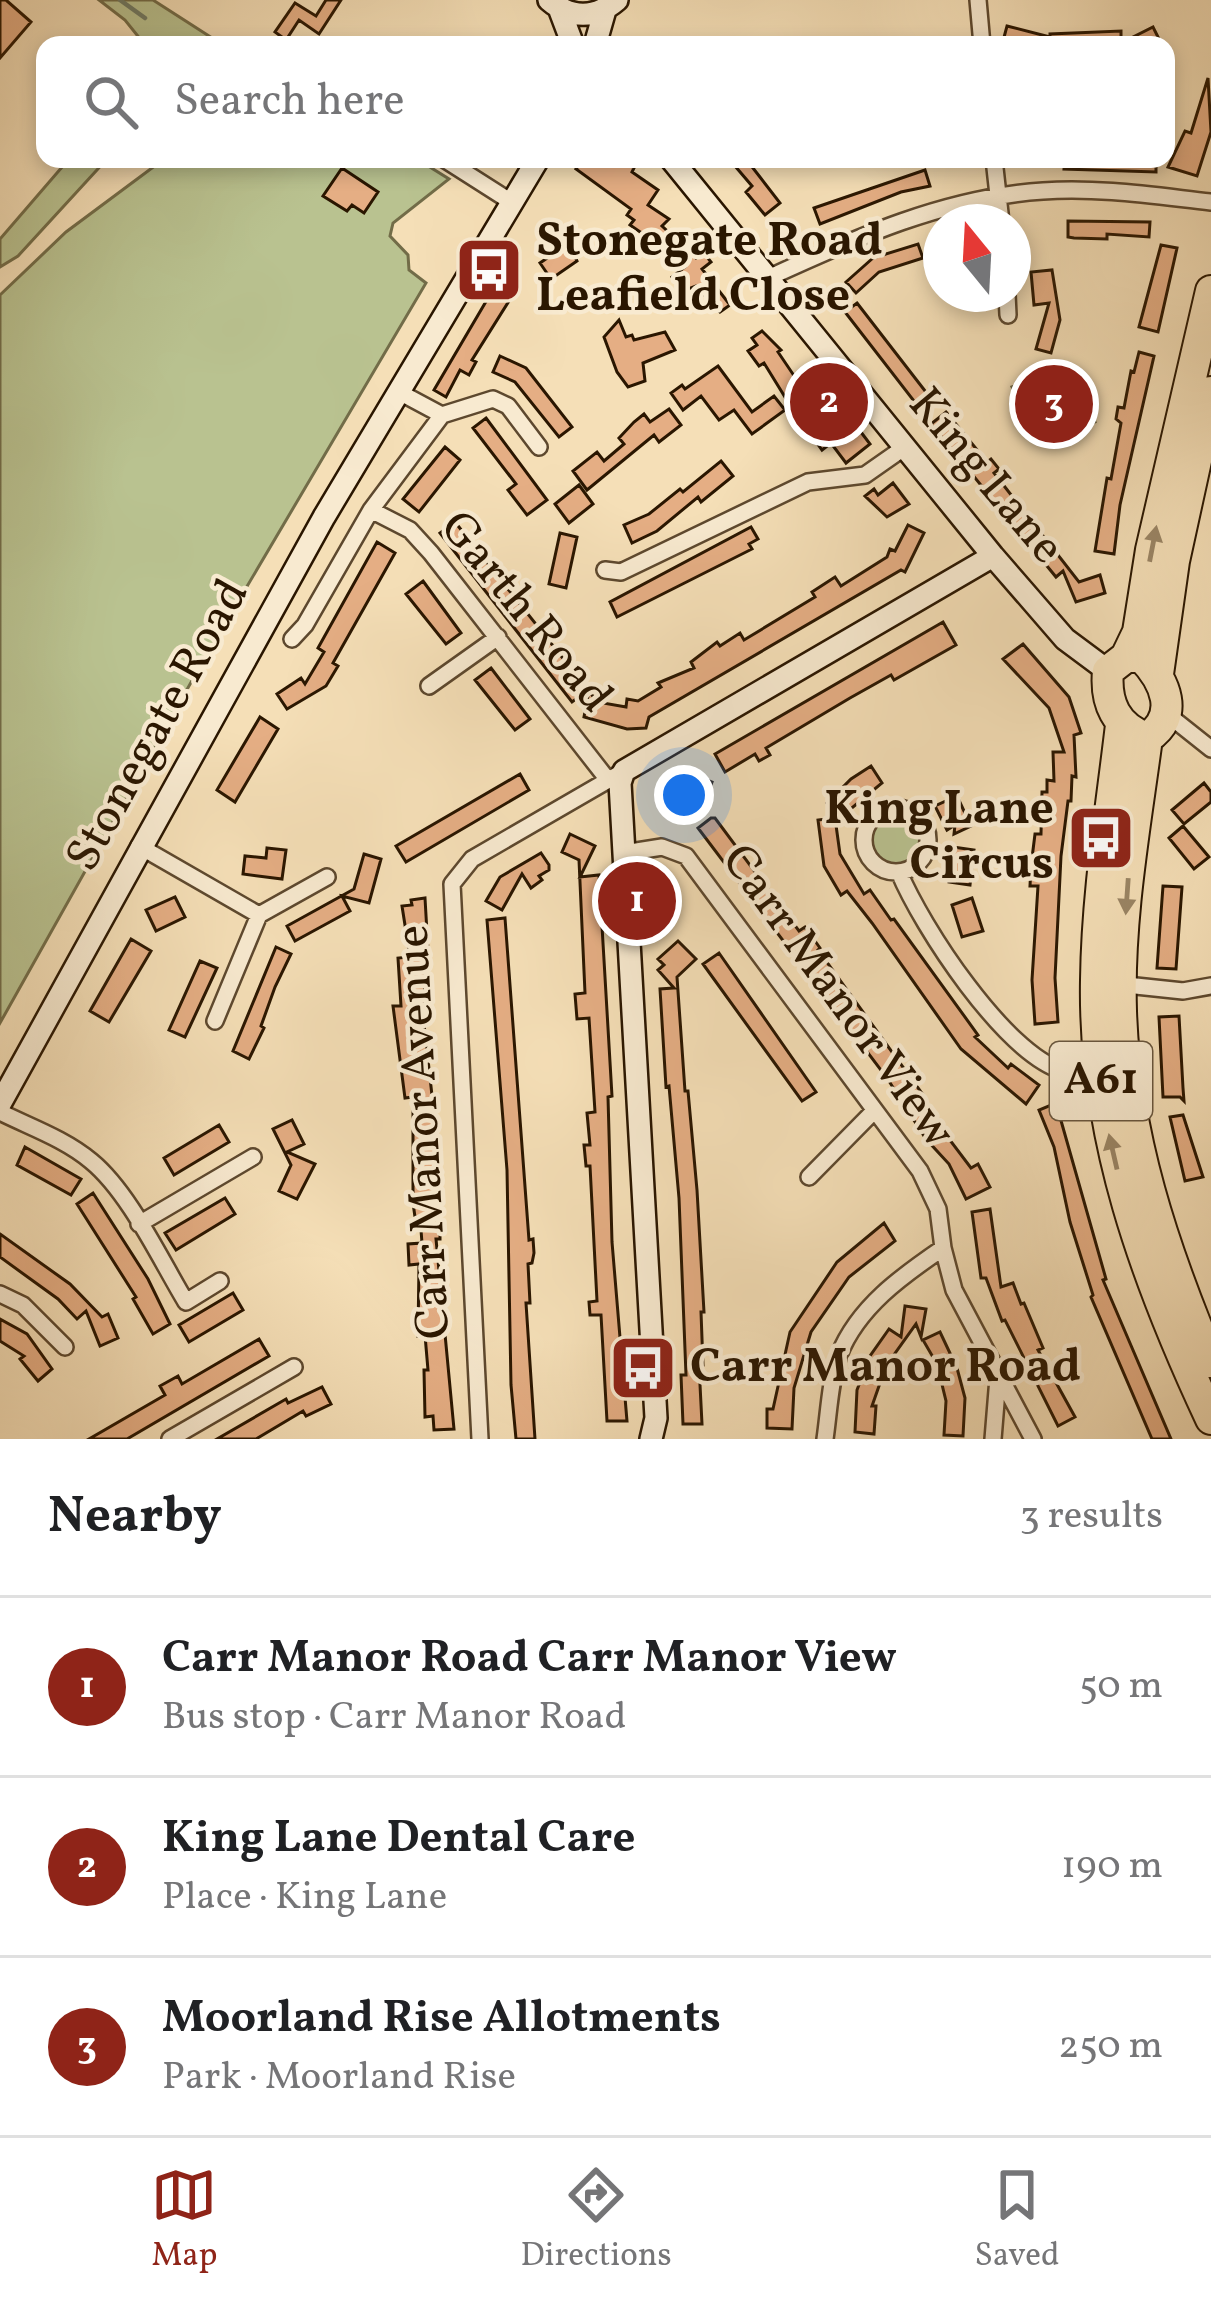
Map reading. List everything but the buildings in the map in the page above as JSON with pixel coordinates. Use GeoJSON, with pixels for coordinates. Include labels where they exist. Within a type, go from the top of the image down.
{"type":"FeatureCollection","features":[{"type":"Feature","properties":{"kind":"highway","name":"A61"},"geometry":{"type":"LineString","coordinates":[[1211,291],[1151,550],[1138,632],[1117,664],[1111,704],[1134,732],[1099,906],[1108,984],[1152,1210],[1211,1362]]}},
{"type":"Feature","properties":{"kind":"highway"},"geometry":{"type":"LineString","coordinates":[[1134,732],[1157,731],[1168,714],[1158,674],[1174,561],[1211,392]]}},
{"type":"Feature","properties":{"kind":"highway"},"geometry":{"type":"LineString","coordinates":[[1117,664],[1142,658],[1158,674]]}},
{"type":"Feature","properties":{"kind":"highway","name":"A61"},"geometry":{"type":"LineString","coordinates":[[1108,984],[1101,1074],[1110,1142],[1153,1284],[1211,1419]]}},
{"type":"Feature","properties":{"kind":"street"},"geometry":{"type":"LineString","coordinates":[[978,0],[981,36]]}},
{"type":"Feature","properties":{"kind":"street"},"geometry":{"type":"LineString","coordinates":[[554,4],[581,15],[611,5]]}},
{"type":"Feature","properties":{"kind":"street"},"geometry":{"type":"LineString","coordinates":[[554,4],[568,36]]}},
{"type":"Feature","properties":{"kind":"street"},"geometry":{"type":"LineString","coordinates":[[600,36],[611,5]]}},
{"type":"Feature","properties":{"kind":"street"},"geometry":{"type":"LineString","coordinates":[[458,168],[513,202]]}},
{"type":"Feature","properties":{"kind":"street","name":"Stonegate Road"},"geometry":{"type":"LineString","coordinates":[[0,1108],[139,846],[324,517],[533,168]]}},
{"type":"Feature","properties":{"kind":"street","name":"King Lane"},"geometry":{"type":"LineString","coordinates":[[678,168],[1065,639],[1117,664]]}},
{"type":"Feature","properties":{"kind":"street"},"geometry":{"type":"LineString","coordinates":[[995,168],[999,204]]}},
{"type":"Feature","properties":{"kind":"street"},"geometry":{"type":"LineString","coordinates":[[768,278],[873,232],[999,197],[1042,190],[1101,191],[1211,202]]}},
{"type":"Feature","properties":{"kind":"street"},"geometry":{"type":"LineString","coordinates":[[399,392],[442,416],[493,399],[508,406],[539,447]]}},
{"type":"Feature","properties":{"kind":"street","name":"Stonegate Road"},"geometry":{"type":"LineString","coordinates":[[292,639],[305,625],[371,510],[442,416]]}},
{"type":"Feature","properties":{"kind":"street"},"geometry":{"type":"LineString","coordinates":[[605,570],[621,572],[808,482],[865,475],[905,447]]}},
{"type":"Feature","properties":{"kind":"street","name":"Garth Road"},"geometry":{"type":"LineString","coordinates":[[371,510],[410,530],[616,775]]}},
{"type":"Feature","properties":{"kind":"street"},"geometry":{"type":"LineString","coordinates":[[651,1439],[655,1396],[616,775],[994,556]]}},
{"type":"Feature","properties":{"kind":"street"},"geometry":{"type":"LineString","coordinates":[[429,686],[498,638]]}},
{"type":"Feature","properties":{"kind":"street"},"geometry":{"type":"LineString","coordinates":[[1168,714],[1211,749]]}},
{"type":"Feature","properties":{"kind":"street","name":"Carr Manor Avenue"},"geometry":{"type":"LineString","coordinates":[[479,1439],[452,884],[472,859],[616,775]]}},
{"type":"Feature","properties":{"kind":"street"},"geometry":{"type":"LineString","coordinates":[[899,872],[915,866],[928,843],[926,827],[915,813],[901,808],[882,811],[869,822],[863,836],[874,864],[899,872],[911,901],[976,999],[1024,1047],[1062,1071],[1101,1074]]}},
{"type":"Feature","properties":{"kind":"street"},"geometry":{"type":"LineString","coordinates":[[139,846],[259,915]]}},
{"type":"Feature","properties":{"kind":"street","name":"Carr Manor View"},"geometry":{"type":"LineString","coordinates":[[624,853],[662,847],[686,856],[920,1171],[938,1209],[954,1290],[1034,1439]]}},
{"type":"Feature","properties":{"kind":"street"},"geometry":{"type":"LineString","coordinates":[[215,1021],[259,915],[327,878]]}},
{"type":"Feature","properties":{"kind":"street"},"geometry":{"type":"LineString","coordinates":[[1108,984],[1183,991],[1211,986]]}},
{"type":"Feature","properties":{"kind":"street"},"geometry":{"type":"LineString","coordinates":[[0,1108],[94,1163],[139,1224],[186,1301],[220,1281]]}},
{"type":"Feature","properties":{"kind":"street"},"geometry":{"type":"LineString","coordinates":[[809,1178],[874,1111]]}},
{"type":"Feature","properties":{"kind":"street"},"geometry":{"type":"LineString","coordinates":[[139,1224],[253,1157]]}},
{"type":"Feature","properties":{"kind":"street"},"geometry":{"type":"LineString","coordinates":[[825,1439],[833,1377],[853,1328],[892,1283],[943,1249]]}},
{"type":"Feature","properties":{"kind":"street"},"geometry":{"type":"LineString","coordinates":[[0,1294],[23,1305],[65,1347]]}},
{"type":"Feature","properties":{"kind":"street"},"geometry":{"type":"LineString","coordinates":[[170,1439],[294,1366]]}},
{"type":"Feature","properties":{"kind":"street"},"geometry":{"type":"LineString","coordinates":[[993,1439],[998,1378]]}},
{"type":"Feature","properties":{"kind":"green space"},"geometry":{"type":"Polygon","coordinates":[[[99,0],[153,0],[209,36],[138,36],[99,0]]]}},
{"type":"Feature","properties":{"kind":"green space"},"geometry":{"type":"Polygon","coordinates":[[[61,168],[99,168],[18,256],[0,267],[0,239],[61,168]]]}},
{"type":"Feature","properties":{"kind":"green space"},"geometry":{"type":"Polygon","coordinates":[[[152,168],[431,168],[449,179],[393,223],[390,236],[408,255],[409,270],[426,283],[203,661],[0,1023],[0,295],[66,232],[152,168]]]}},
{"type":"Feature","properties":{"kind":"green space"},"geometry":{"type":"Polygon","coordinates":[[[1059,371],[1068,380],[1077,378],[1095,422],[1041,443],[1012,387],[1059,371]]]}},
{"type":"Feature","properties":{"kind":"green space"},"geometry":{"type":"Polygon","coordinates":[[[896,814],[914,822],[922,840],[914,858],[896,866],[878,858],[870,840],[878,822],[896,814]]]}},
{"type":"Feature","properties":{"kind":"waterway"},"geometry":{"type":"LineString","coordinates":[[120,0],[145,18]]}},
{"type":"Feature","properties":{"kind":"place","name":"Stonegate Road Leafield Close"},"geometry":{"type":"Point","coordinates":[489,270]}},
{"type":"Feature","properties":{"kind":"place","name":"King Lane Dental Care"},"geometry":{"type":"Point","coordinates":[829,402]}},
{"type":"Feature","properties":{"kind":"place","name":"Moorland Rise Allotments"},"geometry":{"type":"Point","coordinates":[1054,404]}},
{"type":"Feature","properties":{"kind":"place","name":"King Lane Circus"},"geometry":{"type":"Point","coordinates":[1101,838]}},
{"type":"Feature","properties":{"kind":"place","name":"Carr Manor Road Carr Manor View"},"geometry":{"type":"Point","coordinates":[637,901]}},
{"type":"Feature","properties":{"kind":"place","name":"Carr Manor Road"},"geometry":{"type":"Point","coordinates":[643,1368]}}]}
